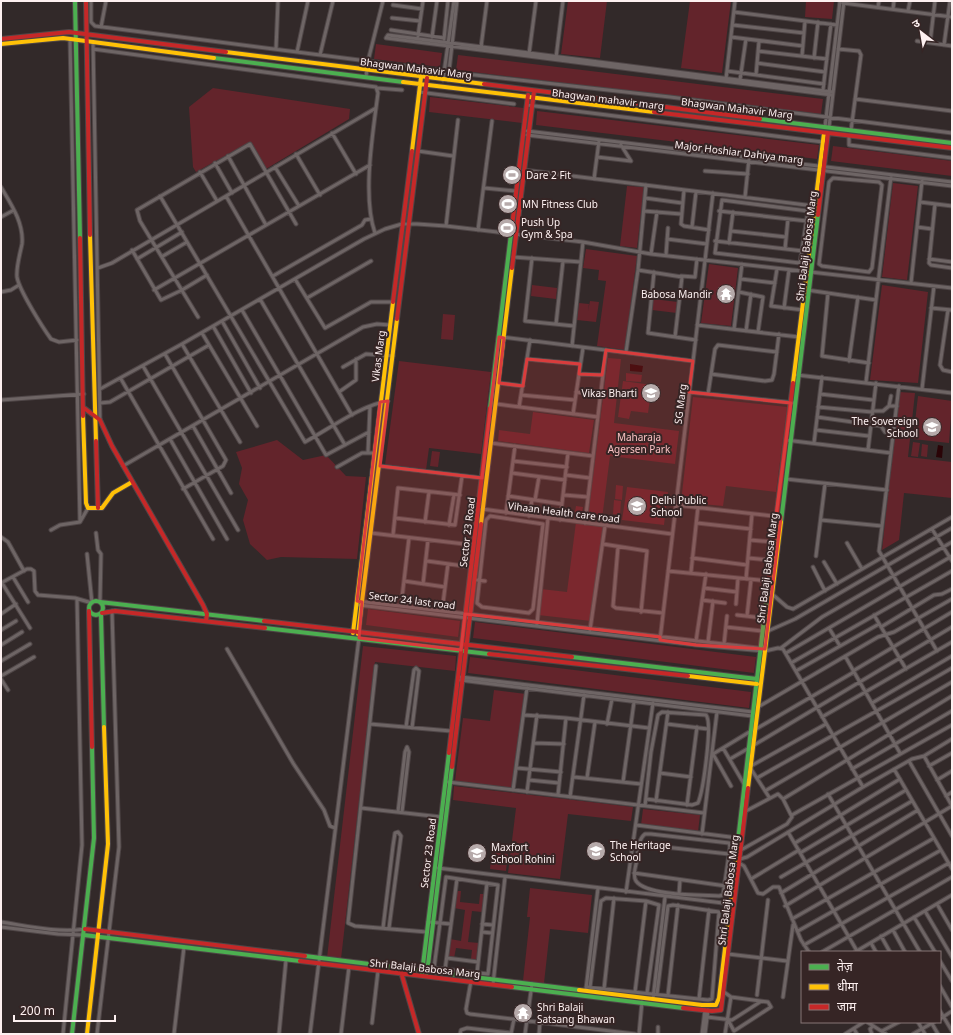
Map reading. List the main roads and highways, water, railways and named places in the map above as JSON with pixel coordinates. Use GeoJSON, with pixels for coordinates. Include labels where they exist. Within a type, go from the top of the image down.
{"type":"FeatureCollection","features":[{"type":"Feature","properties":{"kind":"place","name":"Dare 2 Fit"},"geometry":{"type":"Point","coordinates":[512,175]}},
{"type":"Feature","properties":{"kind":"place","name":"MN Fitness Club"},"geometry":{"type":"Point","coordinates":[508,204]}},
{"type":"Feature","properties":{"kind":"place","name":"Push Up Gym & Spa"},"geometry":{"type":"Point","coordinates":[507,228]}},
{"type":"Feature","properties":{"kind":"place","name":"Babosa Mandir"},"geometry":{"type":"Point","coordinates":[726,294]}},
{"type":"Feature","properties":{"kind":"place","name":"Vikas Bharti"},"geometry":{"type":"Point","coordinates":[651,393]}},
{"type":"Feature","properties":{"kind":"place","name":"The Sovereign School"},"geometry":{"type":"Point","coordinates":[932,427]}},
{"type":"Feature","properties":{"kind":"place","name":"Delhi Public School"},"geometry":{"type":"Point","coordinates":[637,506]}},
{"type":"Feature","properties":{"kind":"place","name":"The Heritage School"},"geometry":{"type":"Point","coordinates":[596,851]}},
{"type":"Feature","properties":{"kind":"place","name":"Maxfort School Rohini"},"geometry":{"type":"Point","coordinates":[477,853]}},
{"type":"Feature","properties":{"kind":"place","name":"Shri Balaji Satsang Bhawan"},"geometry":{"type":"Point","coordinates":[523,1013]}},
{"type":"Feature","properties":{"kind":"park label","name":"Maharaja Agersen Park"},"geometry":{"type":"Point","coordinates":[639,442]}}]}
